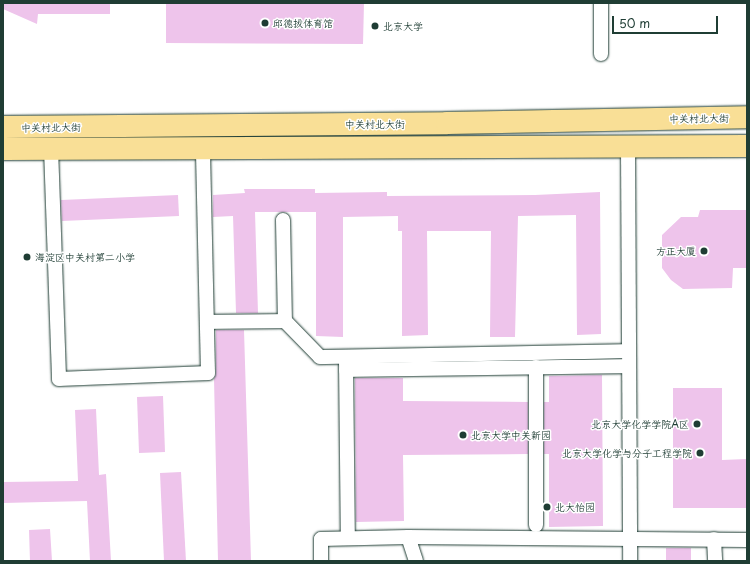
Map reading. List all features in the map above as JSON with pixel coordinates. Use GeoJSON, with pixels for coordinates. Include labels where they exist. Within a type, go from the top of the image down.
{"type":"FeatureCollection","features":[{"type":"Feature","properties":{"kind":"main road","name":"中关村北大街"},"geometry":{"type":"LineString","coordinates":[[3,127],[447,124],[747,117]]}},
{"type":"Feature","properties":{"kind":"main road","name":"中关村北大街"},"geometry":{"type":"LineString","coordinates":[[3,149],[747,146]]}},
{"type":"Feature","properties":{"kind":"street"},"geometry":{"type":"LineString","coordinates":[[601,3],[601,54]]}},
{"type":"Feature","properties":{"kind":"street"},"geometry":{"type":"LineString","coordinates":[[628,146],[630,561]]}},
{"type":"Feature","properties":{"kind":"street"},"geometry":{"type":"LineString","coordinates":[[51,148],[59,379],[208,373],[203,149]]}},
{"type":"Feature","properties":{"kind":"street"},"geometry":{"type":"LineString","coordinates":[[283,220],[285,321],[320,357],[346,364],[536,367],[629,366]]}},
{"type":"Feature","properties":{"kind":"street"},"geometry":{"type":"LineString","coordinates":[[207,322],[285,321]]}},
{"type":"Feature","properties":{"kind":"street"},"geometry":{"type":"LineString","coordinates":[[346,364],[629,350]]}},
{"type":"Feature","properties":{"kind":"street"},"geometry":{"type":"LineString","coordinates":[[346,364],[348,538]]}},
{"type":"Feature","properties":{"kind":"street"},"geometry":{"type":"LineString","coordinates":[[536,367],[536,525]]}},
{"type":"Feature","properties":{"kind":"street"},"geometry":{"type":"LineString","coordinates":[[408,537],[416,561]]}},
{"type":"Feature","properties":{"kind":"street"},"geometry":{"type":"LineString","coordinates":[[321,561],[321,539],[408,537],[747,540]]}},
{"type":"Feature","properties":{"kind":"street"},"geometry":{"type":"LineString","coordinates":[[714,539],[715,561]]}},
{"type":"Feature","properties":{"kind":"building"},"geometry":{"type":"Polygon","coordinates":[[[3,3],[110,3],[110,14],[38,14],[37,24],[3,9],[3,3]]]}},
{"type":"Feature","properties":{"kind":"building","name":"邱德拔体育馆"},"geometry":{"type":"Polygon","coordinates":[[[166,3],[364,3],[363,44],[166,43],[166,3]]]}},
{"type":"Feature","properties":{"kind":"building"},"geometry":{"type":"Polygon","coordinates":[[[244,189],[315,189],[315,193],[387,192],[387,196],[535,195],[600,192],[601,334],[577,335],[576,215],[518,216],[515,337],[490,337],[491,231],[427,231],[428,335],[402,336],[402,231],[398,231],[398,216],[343,217],[343,337],[316,336],[316,212],[255,212],[258,313],[236,313],[233,216],[213,217],[213,195],[245,193],[244,189]]]}},
{"type":"Feature","properties":{"kind":"building"},"geometry":{"type":"Polygon","coordinates":[[[178,195],[179,216],[62,221],[61,200],[178,195]]]}},
{"type":"Feature","properties":{"kind":"building","name":"方正大厦"},"geometry":{"type":"Polygon","coordinates":[[[700,210],[747,210],[747,268],[733,268],[732,288],[683,289],[671,280],[662,268],[662,235],[681,217],[698,217],[700,210]]]}},
{"type":"Feature","properties":{"kind":"building"},"geometry":{"type":"Polygon","coordinates":[[[216,330],[244,330],[251,561],[218,561],[214,379],[216,373],[216,330]]]}},
{"type":"Feature","properties":{"kind":"building"},"geometry":{"type":"Polygon","coordinates":[[[602,375],[603,526],[549,527],[549,454],[544,454],[544,402],[549,402],[549,376],[602,375]]]}},
{"type":"Feature","properties":{"kind":"building"},"geometry":{"type":"Polygon","coordinates":[[[355,378],[403,378],[403,401],[528,402],[528,454],[403,455],[404,521],[356,522],[355,378]]]}},
{"type":"Feature","properties":{"kind":"building","name":"北京大学化学学院A区"},"geometry":{"type":"Polygon","coordinates":[[[673,388],[722,388],[722,460],[747,459],[747,508],[673,508],[673,388]]]}},
{"type":"Feature","properties":{"kind":"building"},"geometry":{"type":"Polygon","coordinates":[[[163,396],[165,452],[139,453],[137,397],[163,396]]]}},
{"type":"Feature","properties":{"kind":"building"},"geometry":{"type":"Polygon","coordinates":[[[96,409],[99,475],[106,474],[111,561],[90,561],[87,501],[3,503],[3,482],[78,481],[75,410],[96,409]]]}},
{"type":"Feature","properties":{"kind":"building"},"geometry":{"type":"Polygon","coordinates":[[[181,472],[186,561],[164,561],[160,473],[181,472]]]}},
{"type":"Feature","properties":{"kind":"building"},"geometry":{"type":"Polygon","coordinates":[[[50,529],[52,561],[30,561],[29,530],[50,529]]]}},
{"type":"Feature","properties":{"kind":"building"},"geometry":{"type":"Polygon","coordinates":[[[666,548],[691,548],[691,561],[666,561],[666,548]]]}},
{"type":"Feature","properties":{"kind":"place","name":"邱德拔体育馆"},"geometry":{"type":"Point","coordinates":[265,23]}},
{"type":"Feature","properties":{"kind":"place","name":"北京大学"},"geometry":{"type":"Point","coordinates":[375,26]}},
{"type":"Feature","properties":{"kind":"place","name":"方正大厦"},"geometry":{"type":"Point","coordinates":[704,251]}},
{"type":"Feature","properties":{"kind":"place","name":"海淀区中关村第二小学"},"geometry":{"type":"Point","coordinates":[27,257]}},
{"type":"Feature","properties":{"kind":"place","name":"北京大学化学学院A区"},"geometry":{"type":"Point","coordinates":[697,424]}},
{"type":"Feature","properties":{"kind":"place","name":"北京大学中关新园"},"geometry":{"type":"Point","coordinates":[463,435]}},
{"type":"Feature","properties":{"kind":"place","name":"北京大学化学与分子工程学院"},"geometry":{"type":"Point","coordinates":[700,453]}},
{"type":"Feature","properties":{"kind":"place","name":"北大怡园"},"geometry":{"type":"Point","coordinates":[547,507]}}]}
